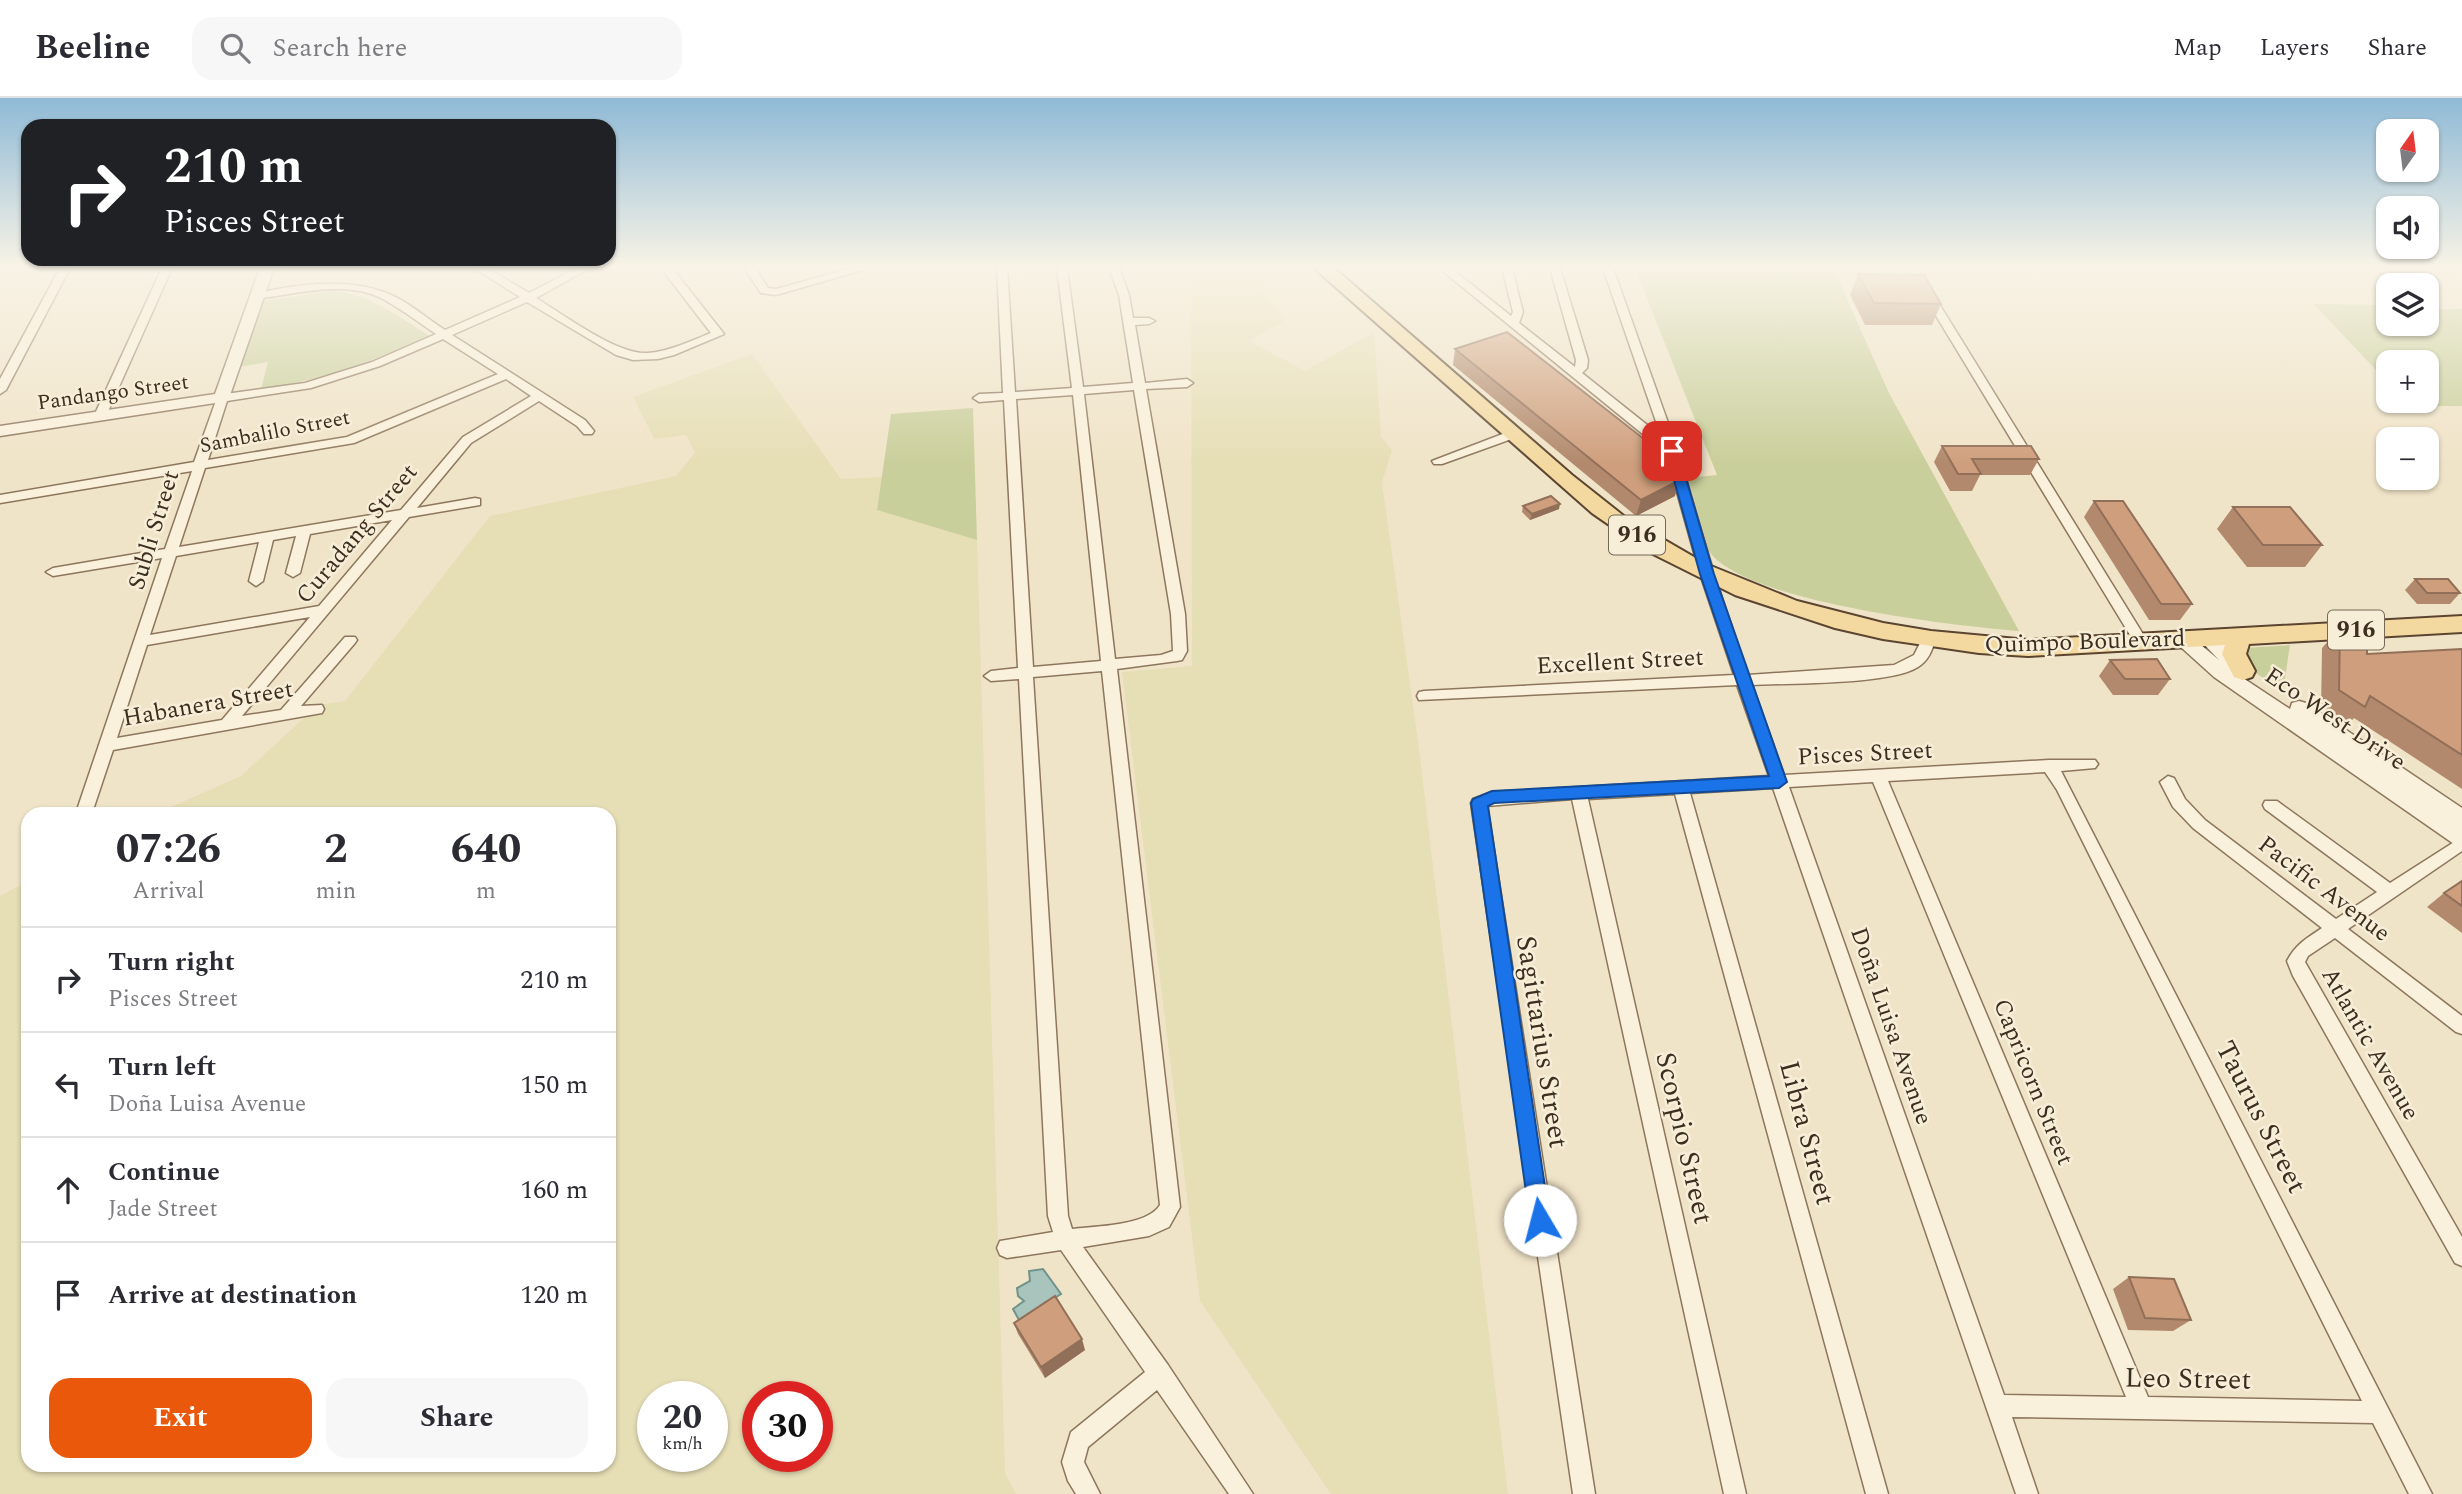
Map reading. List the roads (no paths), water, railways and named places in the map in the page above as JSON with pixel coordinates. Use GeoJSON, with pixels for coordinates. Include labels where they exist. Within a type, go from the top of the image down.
{"type":"FeatureCollection","features":[{"type":"Feature","properties":{"kind":"main road","name":"Quimpo Boulevard"},"geometry":{"type":"LineString","coordinates":[[1397,333],[1621,525],[1707,574],[1808,612],[1880,632],[1928,640],[2028,648],[2462,624]]}},
{"type":"Feature","properties":{"kind":"main road"},"geometry":{"type":"LineString","coordinates":[[2239,637],[2234,654],[2243,671]]}},
{"type":"Feature","properties":{"kind":"street"},"geometry":{"type":"LineString","coordinates":[[0,390],[30,333]]}},
{"type":"Feature","properties":{"kind":"street"},"geometry":{"type":"LineString","coordinates":[[100,416],[138,333]]}},
{"type":"Feature","properties":{"kind":"street","name":"Subli Street"},"geometry":{"type":"LineString","coordinates":[[86,807],[244,333]]}},
{"type":"Feature","properties":{"kind":"street"},"geometry":{"type":"LineString","coordinates":[[440,333],[581,422],[588,431]]}},
{"type":"Feature","properties":{"kind":"street","name":"Pandango Street"},"geometry":{"type":"LineString","coordinates":[[0,431],[307,386],[376,364],[447,333]]}},
{"type":"Feature","properties":{"kind":"street"},"geometry":{"type":"LineString","coordinates":[[588,333],[620,353],[631,357],[655,358],[717,333]]}},
{"type":"Feature","properties":{"kind":"street"},"geometry":{"type":"LineString","coordinates":[[1006,333],[1056,1200],[1065,1239],[1242,1494]]}},
{"type":"Feature","properties":{"kind":"street"},"geometry":{"type":"LineString","coordinates":[[1007,1248],[1142,1229],[1162,1220],[1170,1207],[1070,333]]}},
{"type":"Feature","properties":{"kind":"street"},"geometry":{"type":"LineString","coordinates":[[991,676],[1108,666],[1177,656],[1181,646],[1131,333]]}},
{"type":"Feature","properties":{"kind":"street"},"geometry":{"type":"LineString","coordinates":[[1524,333],[1672,451]]}},
{"type":"Feature","properties":{"kind":"street"},"geometry":{"type":"LineString","coordinates":[[1574,333],[1582,360],[1581,368],[1574,373]]}},
{"type":"Feature","properties":{"kind":"street","name":"Doña Luisa Avenue"},"geometry":{"type":"LineString","coordinates":[[1631,333],[1672,451],[1707,574],[1742,678],[2028,1494]]}},
{"type":"Feature","properties":{"kind":"street"},"geometry":{"type":"LineString","coordinates":[[1952,333],[2141,642]]}},
{"type":"Feature","properties":{"kind":"street","name":"Sambalilo Street"},"geometry":{"type":"LineString","coordinates":[[0,499],[350,440],[506,375]]}},
{"type":"Feature","properties":{"kind":"street"},"geometry":{"type":"LineString","coordinates":[[979,398],[1187,383]]}},
{"type":"Feature","properties":{"kind":"street","name":"Curadang Street"},"geometry":{"type":"LineString","coordinates":[[228,723],[467,440],[540,396]]}},
{"type":"Feature","properties":{"kind":"street"},"geometry":{"type":"LineString","coordinates":[[1438,461],[1513,434]]}},
{"type":"Feature","properties":{"kind":"street"},"geometry":{"type":"LineString","coordinates":[[53,572],[475,502]]}},
{"type":"Feature","properties":{"kind":"street"},"geometry":{"type":"LineString","coordinates":[[293,573],[304,530]]}},
{"type":"Feature","properties":{"kind":"street"},"geometry":{"type":"LineString","coordinates":[[256,580],[267,536]]}},
{"type":"Feature","properties":{"kind":"street"},"geometry":{"type":"LineString","coordinates":[[143,641],[323,610]]}},
{"type":"Feature","properties":{"kind":"street","name":"Eco West Drive"},"geometry":{"type":"LineString","coordinates":[[2208,639],[2300,718],[2462,838]]}},
{"type":"Feature","properties":{"kind":"street"},"geometry":{"type":"LineString","coordinates":[[287,713],[350,640]]}},
{"type":"Feature","properties":{"kind":"street","name":"Excellent Street"},"geometry":{"type":"LineString","coordinates":[[1424,696],[1863,674],[1902,669],[1920,660],[1926,651],[1928,640]]}},
{"type":"Feature","properties":{"kind":"street","name":"Eco West Drive"},"geometry":{"type":"LineString","coordinates":[[2182,640],[2213,667],[2462,819]]}},
{"type":"Feature","properties":{"kind":"street","name":"Habanera Street"},"geometry":{"type":"LineString","coordinates":[[107,745],[317,709]]}},
{"type":"Feature","properties":{"kind":"street","name":"Pisces Street"},"geometry":{"type":"LineString","coordinates":[[1478,807],[1484,799],[1492,797],[2090,764]]}},
{"type":"Feature","properties":{"kind":"street","name":"Taurus Street"},"geometry":{"type":"LineString","coordinates":[[2049,766],[2063,787],[2421,1494]]}},
{"type":"Feature","properties":{"kind":"street","name":"Capricorn Street"},"geometry":{"type":"LineString","coordinates":[[1878,775],[2141,1408]]}},
{"type":"Feature","properties":{"kind":"street","name":"Pacific Avenue"},"geometry":{"type":"LineString","coordinates":[[2168,782],[2179,803],[2199,824],[2462,1026]]}},
{"type":"Feature","properties":{"kind":"street","name":"Libra Street"},"geometry":{"type":"LineString","coordinates":[[1681,787],[1877,1494]]}},
{"type":"Feature","properties":{"kind":"street","name":"Scorpio Street"},"geometry":{"type":"LineString","coordinates":[[1579,794],[1735,1494]]}},
{"type":"Feature","properties":{"kind":"street"},"geometry":{"type":"LineString","coordinates":[[2271,805],[2390,892]]}},
{"type":"Feature","properties":{"kind":"street","name":"Sagittarius Street"},"geometry":{"type":"LineString","coordinates":[[1478,807],[1584,1494]]}},
{"type":"Feature","properties":{"kind":"street","name":"Atlantic Avenue"},"geometry":{"type":"LineString","coordinates":[[2462,843],[2302,951],[2296,961],[2462,1256]]}},
{"type":"Feature","properties":{"kind":"street"},"geometry":{"type":"LineString","coordinates":[[1089,1494],[1076,1473],[1073,1462],[1079,1440],[1160,1373]]}},
{"type":"Feature","properties":{"kind":"street","name":"Leo Street"},"geometry":{"type":"LineString","coordinates":[[1997,1406],[2379,1412]]}},
{"type":"Feature","properties":{"kind":"water"},"geometry":{"type":"Polygon","coordinates":[[[1043,1269],[1061,1294],[1019,1320],[1013,1309],[1024,1301],[1018,1296],[1017,1288],[1030,1281],[1029,1271],[1043,1269]]]}}]}
